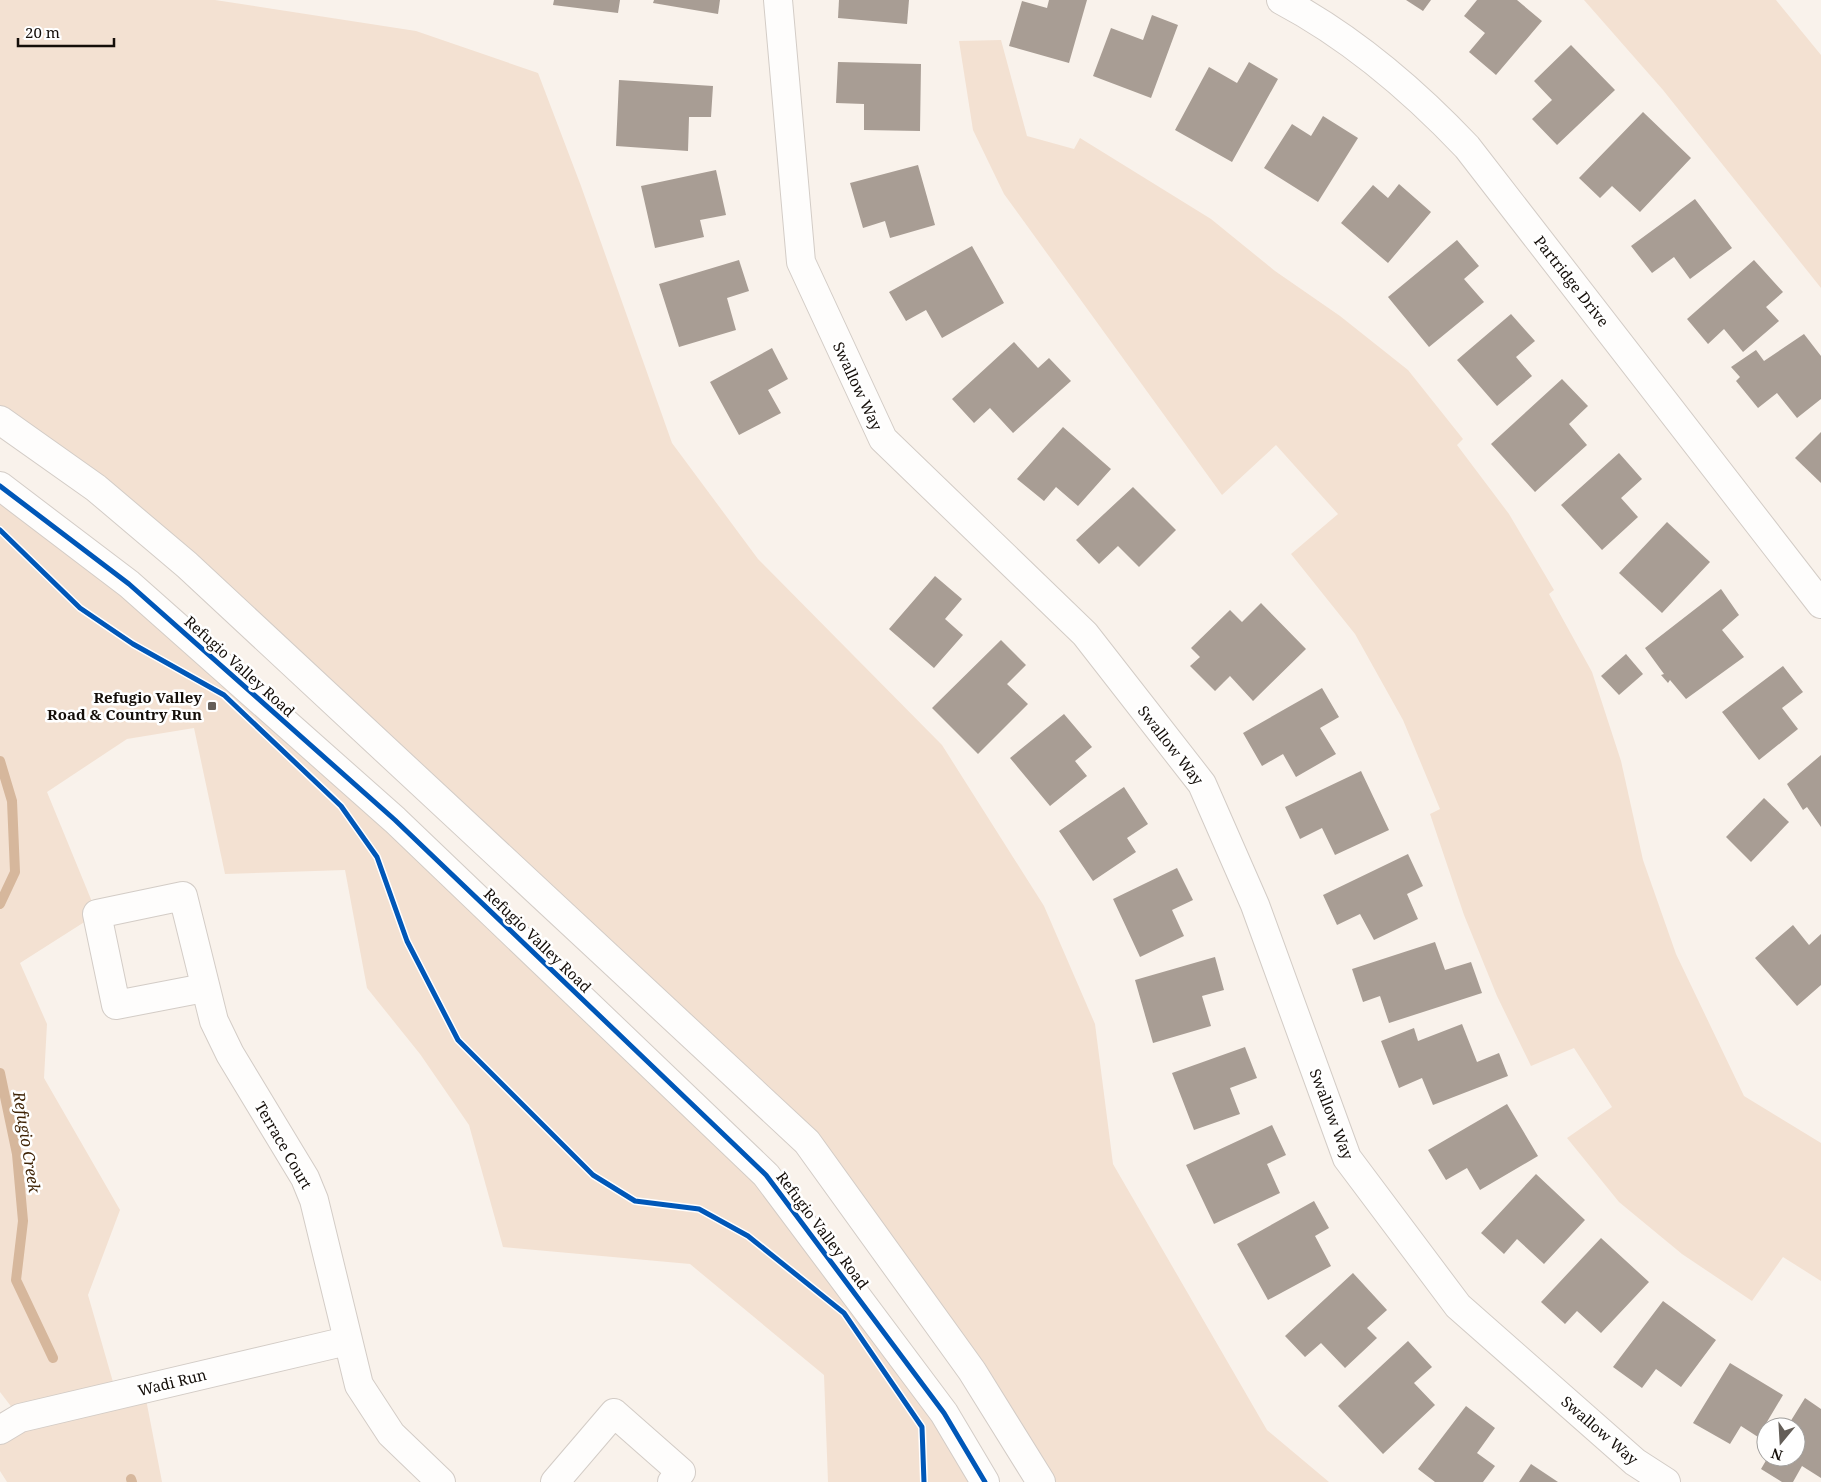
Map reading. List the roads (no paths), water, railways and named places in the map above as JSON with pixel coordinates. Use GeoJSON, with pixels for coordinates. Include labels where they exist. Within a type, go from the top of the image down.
{"type":"FeatureCollection","features":[{"type":"Feature","properties":{"kind":"street","name":"Swallow Way"},"geometry":{"type":"LineString","coordinates":[[778,0],[801,262],[883,440],[1085,634],[1202,784],[1255,904],[1347,1158],[1352,1166],[1458,1306],[1635,1462],[1666,1482]]}},
{"type":"Feature","properties":{"kind":"street","name":"Partridge Drive"},"geometry":{"type":"LineString","coordinates":[[1281,0],[1367,56],[1438,116],[1467,147],[1821,604]]}},
{"type":"Feature","properties":{"kind":"street"},"geometry":{"type":"LineString","coordinates":[[1,425],[96,488],[186,565],[807,1142],[972,1371],[1041,1482]]}},
{"type":"Feature","properties":{"kind":"street","name":"Refugio Valley Road"},"geometry":{"type":"LineString","coordinates":[[0,486],[129,584],[395,820],[766,1175],[944,1413],[985,1482]]}},
{"type":"Feature","properties":{"kind":"street","name":"Terrace Court"},"geometry":{"type":"LineString","coordinates":[[204,988],[116,1005],[97,914],[183,896],[204,988],[214,1021],[230,1054],[305,1178],[314,1200],[359,1385],[391,1434],[433,1479]]}},
{"type":"Feature","properties":{"kind":"street","name":"Wadi Run"},"geometry":{"type":"LineString","coordinates":[[0,1430],[20,1418],[347,1341]]}},
{"type":"Feature","properties":{"kind":"street"},"geometry":{"type":"LineString","coordinates":[[555,1482],[614,1413],[681,1472],[672,1482]]}},
{"type":"Feature","properties":{"kind":"waterway","name":"Refugio Creek"},"geometry":{"type":"LineString","coordinates":[[0,761],[12,801],[15,872],[0,904]]}},
{"type":"Feature","properties":{"kind":"waterway","name":"Refugio Creek"},"geometry":{"type":"LineString","coordinates":[[0,1073],[17,1154],[23,1221],[16,1280],[53,1358]]}},
{"type":"Feature","properties":{"kind":"place","name":"Refugio Valley Road & Country Run"},"geometry":{"type":"Point","coordinates":[212,706]}}]}
